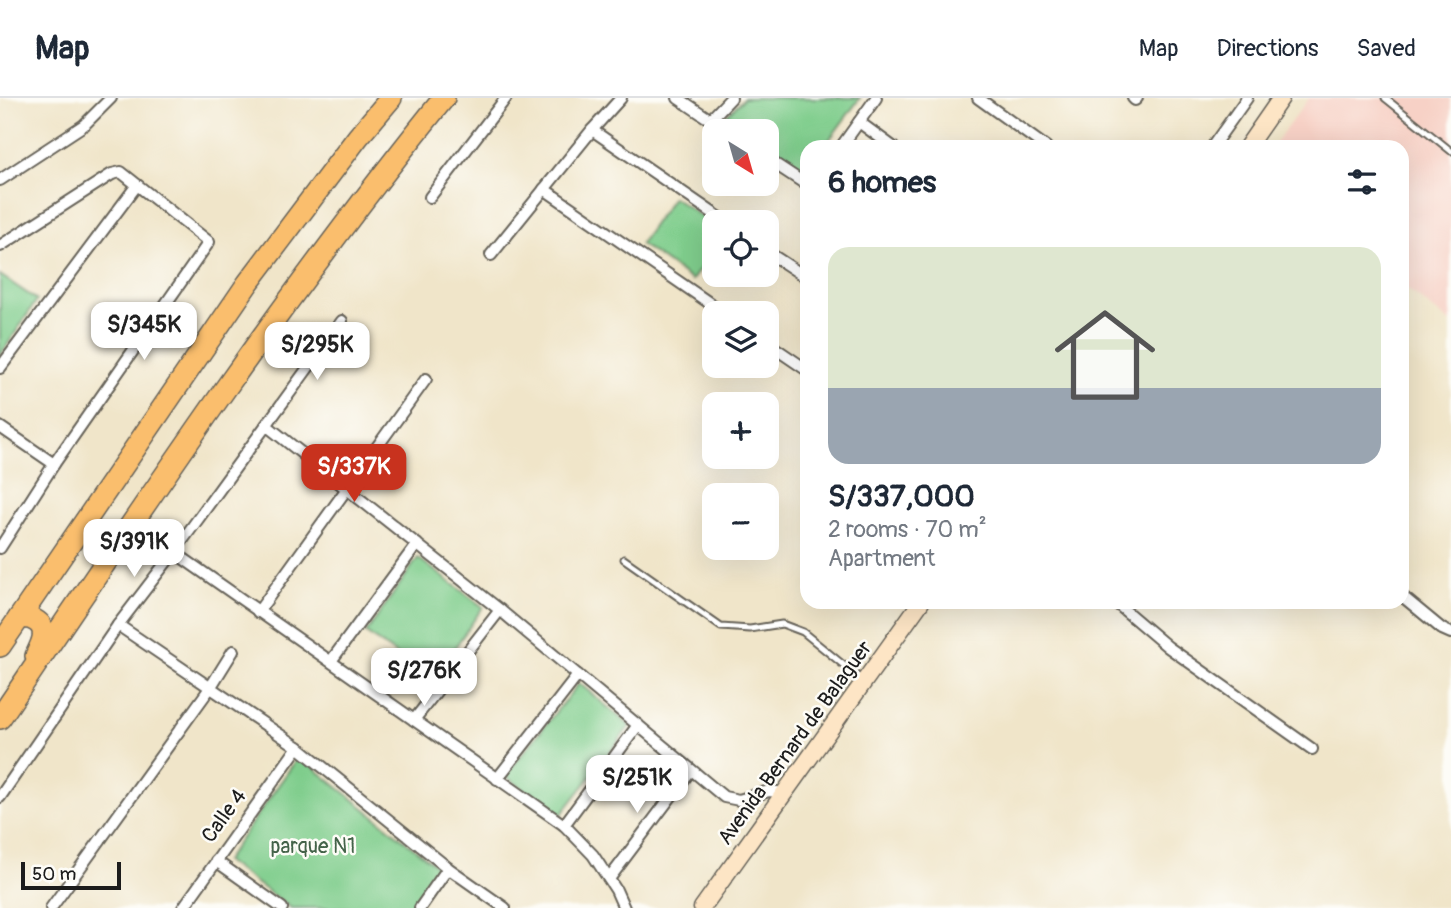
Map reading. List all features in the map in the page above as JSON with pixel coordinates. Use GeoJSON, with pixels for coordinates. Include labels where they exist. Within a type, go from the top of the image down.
{"type":"FeatureCollection","features":[{"type":"Feature","properties":{"kind":"highway"},"geometry":{"type":"LineString","coordinates":[[0,646],[248,283],[358,137],[391,98]]}},
{"type":"Feature","properties":{"kind":"highway"},"geometry":{"type":"LineString","coordinates":[[0,718],[285,304],[444,98]]}},
{"type":"Feature","properties":{"kind":"highway"},"geometry":{"type":"LineString","coordinates":[[19,618],[32,618],[42,628],[43,638],[30,675]]}},
{"type":"Feature","properties":{"kind":"street"},"geometry":{"type":"LineString","coordinates":[[0,180],[84,125],[111,98]]}},
{"type":"Feature","properties":{"kind":"street"},"geometry":{"type":"LineString","coordinates":[[430,197],[506,98]]}},
{"type":"Feature","properties":{"kind":"street"},"geometry":{"type":"LineString","coordinates":[[491,255],[621,98]]}},
{"type":"Feature","properties":{"kind":"street"},"geometry":{"type":"LineString","coordinates":[[678,98],[709,119]]}},
{"type":"Feature","properties":{"kind":"street"},"geometry":{"type":"LineString","coordinates":[[711,119],[731,98]]}},
{"type":"Feature","properties":{"kind":"street"},"geometry":{"type":"LineString","coordinates":[[846,140],[876,98]]}},
{"type":"Feature","properties":{"kind":"street"},"geometry":{"type":"LineString","coordinates":[[1217,140],[1247,98]]}},
{"type":"Feature","properties":{"kind":"street"},"geometry":{"type":"LineString","coordinates":[[1252,140],[1281,98]]}},
{"type":"Feature","properties":{"kind":"street"},"geometry":{"type":"LineString","coordinates":[[981,99],[1037,140]]}},
{"type":"Feature","properties":{"kind":"street"},"geometry":{"type":"LineString","coordinates":[[859,122],[883,140]]}},
{"type":"Feature","properties":{"kind":"street"},"geometry":{"type":"LineString","coordinates":[[592,130],[709,210]]}},
{"type":"Feature","properties":{"kind":"street"},"geometry":{"type":"LineString","coordinates":[[779,167],[800,181]]}},
{"type":"Feature","properties":{"kind":"street"},"geometry":{"type":"LineString","coordinates":[[0,246],[112,174],[121,172],[209,242],[54,464],[0,548]]}},
{"type":"Feature","properties":{"kind":"street"},"geometry":{"type":"LineString","coordinates":[[0,368],[137,185]]}},
{"type":"Feature","properties":{"kind":"street"},"geometry":{"type":"LineString","coordinates":[[544,189],[707,301]]}},
{"type":"Feature","properties":{"kind":"street"},"geometry":{"type":"LineString","coordinates":[[779,260],[800,273]]}},
{"type":"Feature","properties":{"kind":"street"},"geometry":{"type":"LineString","coordinates":[[0,797],[118,625],[342,321]]}},
{"type":"Feature","properties":{"kind":"street"},"geometry":{"type":"LineString","coordinates":[[779,351],[800,365]]}},
{"type":"Feature","properties":{"kind":"street"},"geometry":{"type":"LineString","coordinates":[[258,612],[426,379]]}},
{"type":"Feature","properties":{"kind":"street"},"geometry":{"type":"LineString","coordinates":[[266,425],[499,610],[724,797],[739,800],[769,791],[785,793]]}},
{"type":"Feature","properties":{"kind":"street"},"geometry":{"type":"LineString","coordinates":[[0,427],[54,464]]}},
{"type":"Feature","properties":{"kind":"street"},"geometry":{"type":"LineString","coordinates":[[331,661],[417,544]]}},
{"type":"Feature","properties":{"kind":"street"},"geometry":{"type":"LineString","coordinates":[[174,552],[564,825],[593,855],[616,890],[624,908]]}},
{"type":"Feature","properties":{"kind":"street"},"geometry":{"type":"LineString","coordinates":[[1409,602],[1442,629],[1451,633]]}},
{"type":"Feature","properties":{"kind":"street","name":"Avenida Bernard de Balaguer"},"geometry":{"type":"LineString","coordinates":[[702,908],[916,609]]}},
{"type":"Feature","properties":{"kind":"street"},"geometry":{"type":"LineString","coordinates":[[1123,609],[1168,647],[1312,749]]}},
{"type":"Feature","properties":{"kind":"street"},"geometry":{"type":"LineString","coordinates":[[414,720],[499,610]]}},
{"type":"Feature","properties":{"kind":"street"},"geometry":{"type":"LineString","coordinates":[[118,625],[298,747],[448,868],[505,908]]}},
{"type":"Feature","properties":{"kind":"street"},"geometry":{"type":"LineString","coordinates":[[51,908],[210,688],[233,651]]}},
{"type":"Feature","properties":{"kind":"street"},"geometry":{"type":"LineString","coordinates":[[497,779],[578,676]]}},
{"type":"Feature","properties":{"kind":"street"},"geometry":{"type":"LineString","coordinates":[[564,825],[638,725]]}},
{"type":"Feature","properties":{"kind":"street","name":"Calle 4"},"geometry":{"type":"LineString","coordinates":[[183,908],[298,747]]}},
{"type":"Feature","properties":{"kind":"street"},"geometry":{"type":"LineString","coordinates":[[608,879],[691,770]]}},
{"type":"Feature","properties":{"kind":"street"},"geometry":{"type":"LineString","coordinates":[[216,861],[282,908]]}},
{"type":"Feature","properties":{"kind":"street"},"geometry":{"type":"LineString","coordinates":[[420,908],[448,868]]}},
{"type":"Feature","properties":{"kind":"lane"},"geometry":{"type":"LineString","coordinates":[[1385,98],[1451,151]]}},
{"type":"Feature","properties":{"kind":"lane"},"geometry":{"type":"LineString","coordinates":[[624,559],[722,626],[750,629],[782,624],[803,632],[864,682]]}},
{"type":"Feature","properties":{"kind":"shaded area"},"geometry":{"type":"Polygon","coordinates":[[[1309,98],[1451,98],[1451,323],[1409,290],[1409,140],[1277,140],[1309,98]]]}},
{"type":"Feature","properties":{"kind":"green space"},"geometry":{"type":"Polygon","coordinates":[[[744,98],[860,98],[829,140],[800,140],[800,174],[779,157],[779,119],[725,117],[744,98]]]}},
{"type":"Feature","properties":{"kind":"green space"},"geometry":{"type":"Polygon","coordinates":[[[673,197],[702,217],[702,266],[692,280],[640,244],[673,197]]]}},
{"type":"Feature","properties":{"kind":"green space"},"geometry":{"type":"Polygon","coordinates":[[[0,275],[37,300],[0,356],[0,275]]]}},
{"type":"Feature","properties":{"kind":"green space"},"geometry":{"type":"Polygon","coordinates":[[[418,558],[483,607],[432,680],[366,633],[418,558]]]}},
{"type":"Feature","properties":{"kind":"green space"},"geometry":{"type":"Polygon","coordinates":[[[579,683],[630,726],[561,815],[505,776],[579,683]]]}},
{"type":"Feature","properties":{"kind":"green space","name":"parque N1"},"geometry":{"type":"Polygon","coordinates":[[[299,756],[439,868],[410,908],[291,908],[225,861],[299,756]]]}}]}
